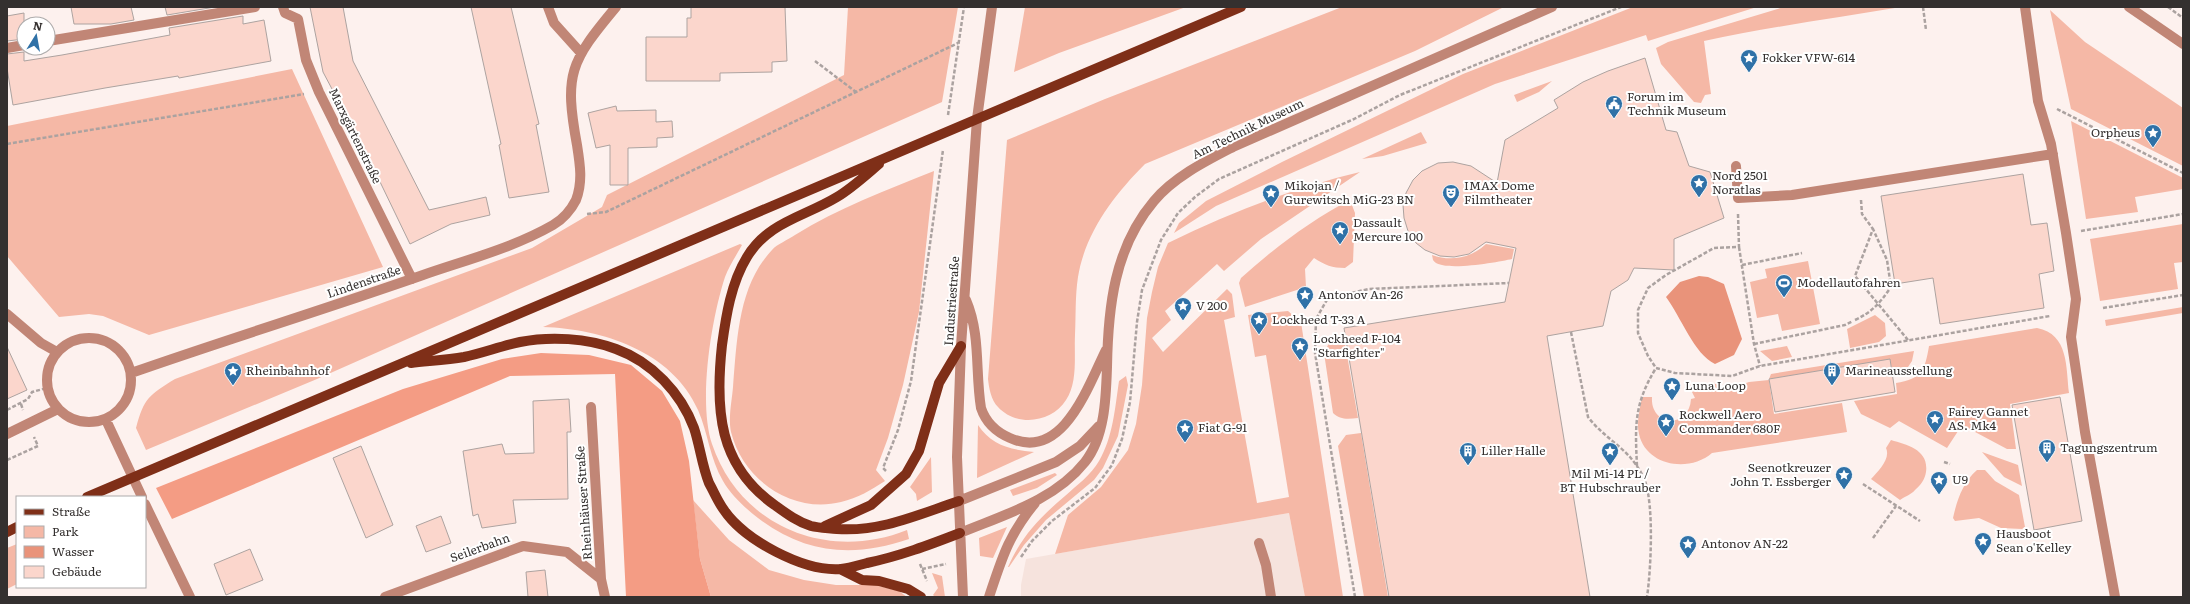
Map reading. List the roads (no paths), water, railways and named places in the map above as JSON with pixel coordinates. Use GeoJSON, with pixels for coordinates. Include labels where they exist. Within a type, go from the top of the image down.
{"type":"FeatureCollection","features":[{"type":"Feature","properties":{"kind":"main road"},"geometry":{"type":"LineString","coordinates":[[88,496],[1241,7]]}},
{"type":"Feature","properties":{"kind":"main road"},"geometry":{"type":"LineString","coordinates":[[889,156],[838,197],[778,225],[758,242],[740,272],[726,315],[720,363],[719,410],[725,438],[733,461],[746,478],[766,499],[792,517],[811,526],[858,530],[886,526],[959,501]]}},
{"type":"Feature","properties":{"kind":"main road"},"geometry":{"type":"LineString","coordinates":[[399,364],[465,356],[521,342],[543,340],[588,341],[617,349],[643,363],[670,387],[684,405],[694,429],[709,482],[724,511],[740,527],[780,554],[807,564],[840,569],[862,580],[879,581],[908,589],[921,597]]}},
{"type":"Feature","properties":{"kind":"main road"},"geometry":{"type":"LineString","coordinates":[[822,528],[871,505],[898,484],[906,474],[919,451],[939,383],[961,346]]}},
{"type":"Feature","properties":{"kind":"main road"},"geometry":{"type":"LineString","coordinates":[[7,532],[16,528]]}},
{"type":"Feature","properties":{"kind":"main road"},"geometry":{"type":"LineString","coordinates":[[840,569],[917,550],[960,533]]}},
{"type":"Feature","properties":{"kind":"street"},"geometry":{"type":"LineString","coordinates":[[56,40],[255,7]]}},
{"type":"Feature","properties":{"kind":"street","name":"Marxgärtenstraße"},"geometry":{"type":"LineString","coordinates":[[283,7],[285,13],[298,19],[306,60],[319,92],[412,279]]}},
{"type":"Feature","properties":{"kind":"street"},"geometry":{"type":"LineString","coordinates":[[548,7],[554,23],[581,52]]}},
{"type":"Feature","properties":{"kind":"street","name":"Lindenstraße"},"geometry":{"type":"LineString","coordinates":[[131,373],[412,279],[529,237],[555,224],[564,216],[575,200],[580,182],[581,166],[570,98],[573,70],[581,52],[616,7]]}},
{"type":"Feature","properties":{"kind":"street","name":"Industriestraße"},"geometry":{"type":"LineString","coordinates":[[963,597],[960,564],[957,457],[961,346],[977,119],[992,7]]}},
{"type":"Feature","properties":{"kind":"street","name":"Am Technik Museum"},"geometry":{"type":"LineString","coordinates":[[960,533],[1037,501],[1068,480],[1085,462],[1096,443],[1107,386],[1112,289],[1126,247],[1138,223],[1154,200],[1186,173],[1214,157],[1257,136],[1552,7]]}},
{"type":"Feature","properties":{"kind":"street"},"geometry":{"type":"LineString","coordinates":[[2025,7],[2038,101],[2049,134],[2066,234],[2076,300],[2071,337],[2099,514],[2115,597]]}},
{"type":"Feature","properties":{"kind":"street"},"geometry":{"type":"LineString","coordinates":[[2129,7],[2183,44]]}},
{"type":"Feature","properties":{"kind":"street"},"geometry":{"type":"LineString","coordinates":[[1736,166],[1738,198],[1792,195],[2053,154]]}},
{"type":"Feature","properties":{"kind":"street"},"geometry":{"type":"LineString","coordinates":[[965,298],[972,314],[977,340],[981,408],[983,415],[995,429],[1015,440],[1042,442],[1054,435],[1072,415],[1109,345]]}},
{"type":"Feature","properties":{"kind":"street"},"geometry":{"type":"LineString","coordinates":[[7,314],[41,343],[57,352]]}},
{"type":"Feature","properties":{"kind":"street"},"geometry":{"type":"LineString","coordinates":[[84,338],[100,340],[114,346],[125,358],[131,373],[131,387],[126,400],[118,412],[106,420],[89,423],[72,419],[58,410],[51,399],[47,388],[46,375],[50,363],[57,352],[69,343],[84,338]]}},
{"type":"Feature","properties":{"kind":"street","name":"Rheinhäuser Straße"},"geometry":{"type":"LineString","coordinates":[[591,407],[601,579],[604,597]]}},
{"type":"Feature","properties":{"kind":"street"},"geometry":{"type":"LineString","coordinates":[[7,434],[58,410]]}},
{"type":"Feature","properties":{"kind":"street"},"geometry":{"type":"LineString","coordinates":[[106,420],[142,496]]}},
{"type":"Feature","properties":{"kind":"street"},"geometry":{"type":"LineString","coordinates":[[959,501],[1056,462],[1080,446],[1100,424]]}},
{"type":"Feature","properties":{"kind":"street"},"geometry":{"type":"LineString","coordinates":[[988,597],[1002,554],[1011,537],[1037,501]]}},
{"type":"Feature","properties":{"kind":"street"},"geometry":{"type":"LineString","coordinates":[[146,506],[190,597]]}},
{"type":"Feature","properties":{"kind":"street"},"geometry":{"type":"LineString","coordinates":[[1259,543],[1266,565],[1271,597]]}},
{"type":"Feature","properties":{"kind":"street","name":"Seilerbahn"},"geometry":{"type":"LineString","coordinates":[[385,597],[522,546],[567,552],[601,579]]}},
{"type":"Feature","properties":{"kind":"water"},"geometry":{"type":"Polygon","coordinates":[[[1699,276],[1708,277],[1724,284],[1742,339],[1734,355],[1715,364],[1707,359],[1694,344],[1666,297],[1680,282],[1699,276]]]}},
{"type":"Feature","properties":{"kind":"place","name":"Fokker VFW-614"},"geometry":{"type":"Point","coordinates":[1749,73]}},
{"type":"Feature","properties":{"kind":"place","name":"Forum im Technik Museum"},"geometry":{"type":"Point","coordinates":[1614,119]}},
{"type":"Feature","properties":{"kind":"place","name":"Orpheus"},"geometry":{"type":"Point","coordinates":[2153,148]}},
{"type":"Feature","properties":{"kind":"place","name":"Nord 2501 Noratlas"},"geometry":{"type":"Point","coordinates":[1699,198]}},
{"type":"Feature","properties":{"kind":"place","name":"Mikojan / Gurewitsch MiG-23 BN"},"geometry":{"type":"Point","coordinates":[1271,208]}},
{"type":"Feature","properties":{"kind":"place","name":"IMAX Dome Filmtheater"},"geometry":{"type":"Point","coordinates":[1451,208]}},
{"type":"Feature","properties":{"kind":"place","name":"Dassault Mercure 100"},"geometry":{"type":"Point","coordinates":[1340,245]}},
{"type":"Feature","properties":{"kind":"place","name":"Modellautofahren"},"geometry":{"type":"Point","coordinates":[1784,298]}},
{"type":"Feature","properties":{"kind":"place","name":"Antonov An-26"},"geometry":{"type":"Point","coordinates":[1305,310]}},
{"type":"Feature","properties":{"kind":"place","name":"V 200"},"geometry":{"type":"Point","coordinates":[1183,321]}},
{"type":"Feature","properties":{"kind":"place","name":"Lockheed T-33 A"},"geometry":{"type":"Point","coordinates":[1259,335]}},
{"type":"Feature","properties":{"kind":"place","name":"Lockheed F-104 \"Starfighter\""},"geometry":{"type":"Point","coordinates":[1300,361]}},
{"type":"Feature","properties":{"kind":"place","name":"Rheinbahnhof"},"geometry":{"type":"Point","coordinates":[233,386]}},
{"type":"Feature","properties":{"kind":"place","name":"Marineausstellung"},"geometry":{"type":"Point","coordinates":[1832,386]}},
{"type":"Feature","properties":{"kind":"place","name":"Luna Loop"},"geometry":{"type":"Point","coordinates":[1672,401]}},
{"type":"Feature","properties":{"kind":"place","name":"Fairey Gannet AS. Mk4"},"geometry":{"type":"Point","coordinates":[1935,434]}},
{"type":"Feature","properties":{"kind":"place","name":"Rockwell Aero Commander 680F"},"geometry":{"type":"Point","coordinates":[1666,437]}},
{"type":"Feature","properties":{"kind":"place","name":"Fiat G-91"},"geometry":{"type":"Point","coordinates":[1185,443]}},
{"type":"Feature","properties":{"kind":"place","name":"Tagungszentrum"},"geometry":{"type":"Point","coordinates":[2047,463]}},
{"type":"Feature","properties":{"kind":"place","name":"Liller Halle"},"geometry":{"type":"Point","coordinates":[1468,466]}},
{"type":"Feature","properties":{"kind":"place","name":"Mil Mi-14 PL / BT Hubschrauber"},"geometry":{"type":"Point","coordinates":[1610,466]}},
{"type":"Feature","properties":{"kind":"place","name":"Seenotkreuzer John T. Essberger"},"geometry":{"type":"Point","coordinates":[1844,490]}},
{"type":"Feature","properties":{"kind":"place","name":"U9"},"geometry":{"type":"Point","coordinates":[1939,495]}},
{"type":"Feature","properties":{"kind":"place","name":"Hausboot Sean o'Kelley"},"geometry":{"type":"Point","coordinates":[1983,556]}},
{"type":"Feature","properties":{"kind":"place","name":"Antonov AN-22"},"geometry":{"type":"Point","coordinates":[1688,559]}}]}
